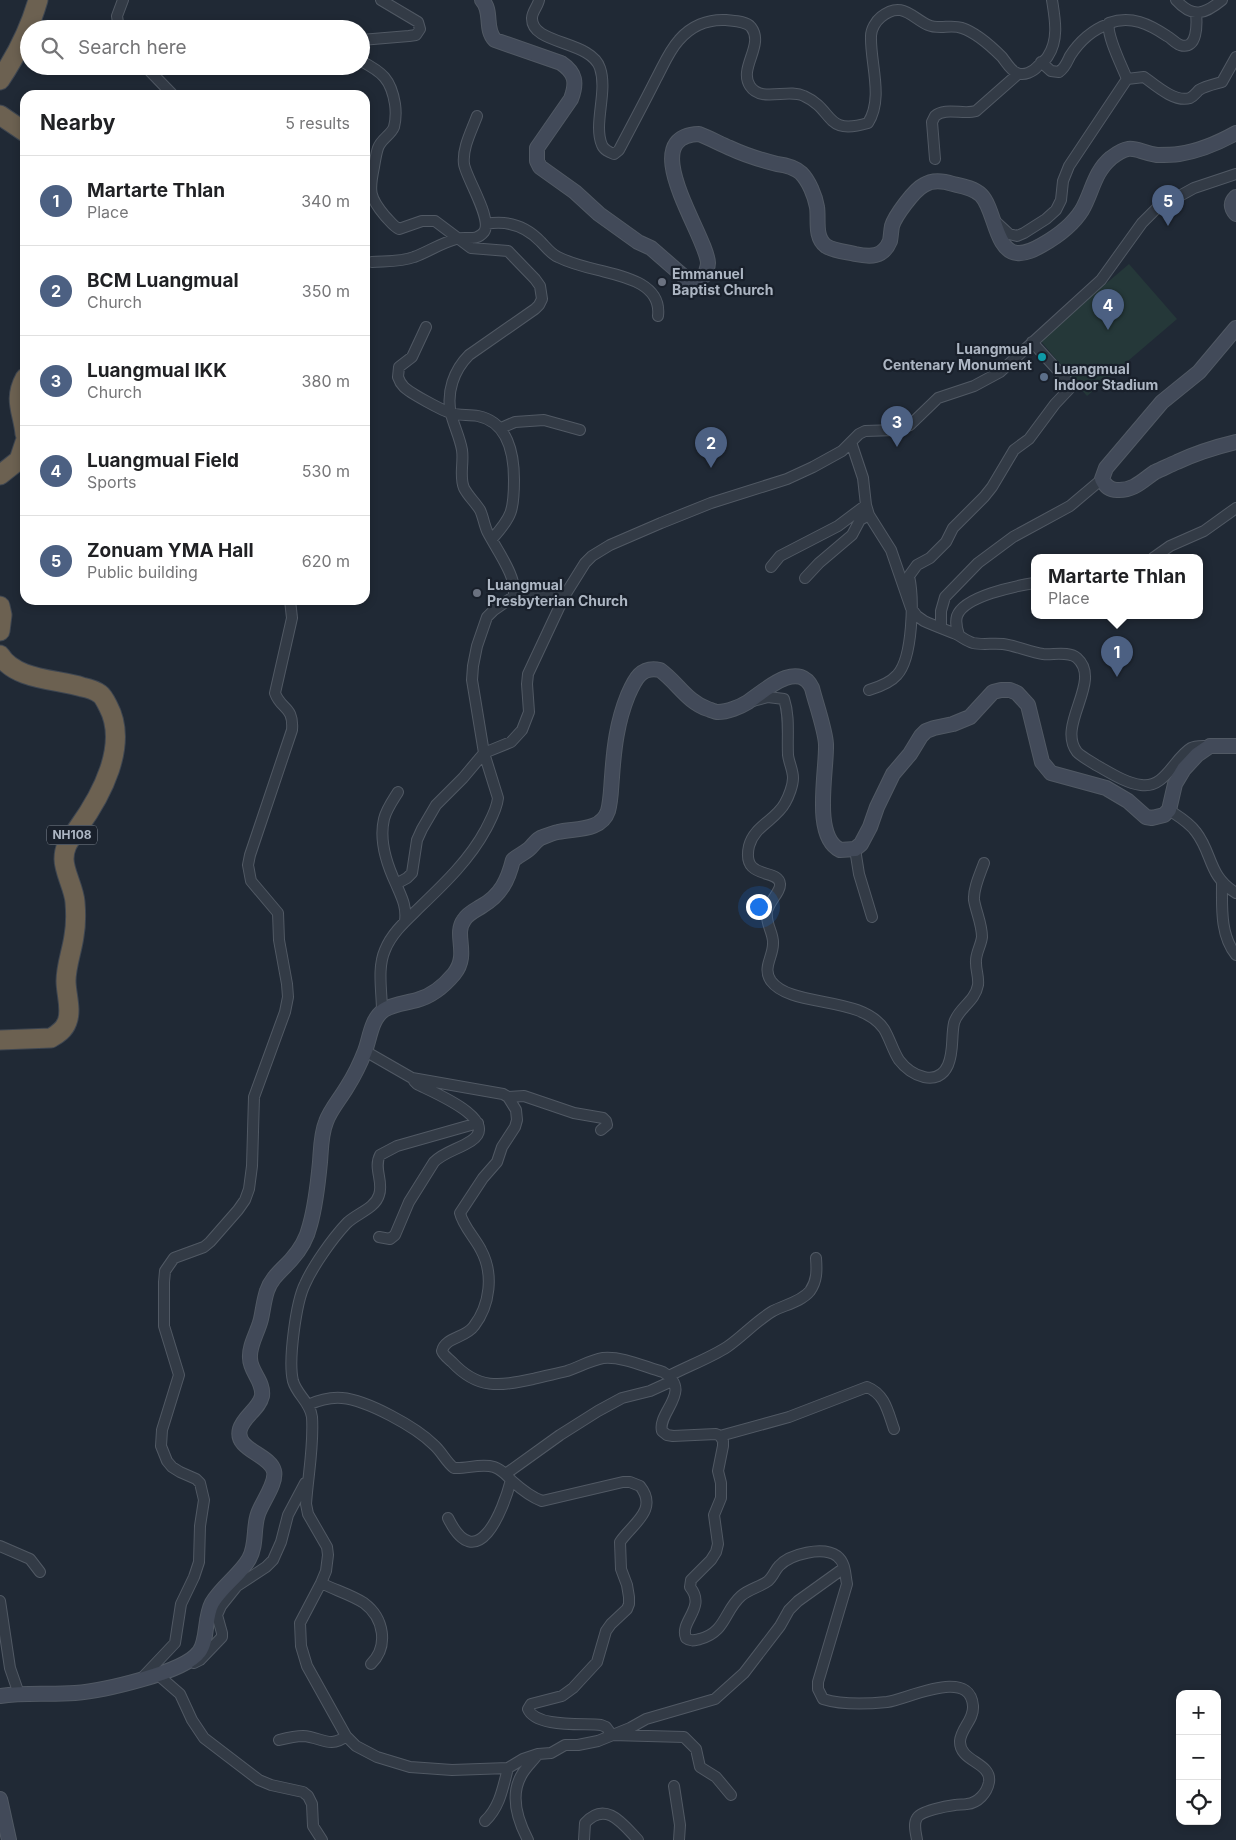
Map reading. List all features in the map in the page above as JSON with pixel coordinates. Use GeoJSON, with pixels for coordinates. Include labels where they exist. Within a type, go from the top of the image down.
{"type":"FeatureCollection","features":[{"type":"Feature","properties":{"kind":"highway"},"geometry":{"type":"LineString","coordinates":[[31,20],[38,0]]}},
{"type":"Feature","properties":{"kind":"highway"},"geometry":{"type":"LineString","coordinates":[[0,80],[20,42]]}},
{"type":"Feature","properties":{"kind":"highway"},"geometry":{"type":"LineString","coordinates":[[0,115],[20,129]]}},
{"type":"Feature","properties":{"kind":"highway"},"geometry":{"type":"LineString","coordinates":[[20,390],[18,404],[20,413]]}},
{"type":"Feature","properties":{"kind":"highway"},"geometry":{"type":"LineString","coordinates":[[0,475],[19,460],[20,457]]}},
{"type":"Feature","properties":{"kind":"highway"},"geometry":{"type":"LineString","coordinates":[[0,606],[2,614],[0,631]]}},
{"type":"Feature","properties":{"kind":"highway","name":"NH108"},"geometry":{"type":"LineString","coordinates":[[0,655],[5,663],[14,669],[77,685],[99,693],[108,705],[113,718],[115,745],[112,763],[98,795],[78,829],[68,840],[65,850],[64,860],[75,900],[76,913],[66,980],[68,1021],[59,1034],[52,1038],[0,1040]]}},
{"type":"Feature","properties":{"kind":"street"},"geometry":{"type":"LineString","coordinates":[[118,20],[117,16],[123,0]]}},
{"type":"Feature","properties":{"kind":"street"},"geometry":{"type":"LineString","coordinates":[[370,39],[416,35],[420,29],[418,22],[381,0]]}},
{"type":"Feature","properties":{"kind":"street"},"geometry":{"type":"LineString","coordinates":[[482,0],[486,5],[490,32],[496,40],[561,63],[568,68],[575,79],[571,100],[537,148],[537,161],[540,167],[544,172],[575,192],[599,214],[638,242],[651,248],[690,282],[695,282],[706,274],[708,262],[684,204],[672,164],[674,148],[685,136],[699,134],[746,155],[793,168],[801,173],[810,186],[817,204],[818,235],[826,246],[869,256],[882,252],[890,240],[892,225],[898,214],[924,185],[934,181],[945,181],[962,185],[979,193],[993,218],[1003,244],[1008,250],[1019,253],[1056,237],[1070,225],[1082,210],[1095,180],[1105,164],[1124,151],[1131,148],[1156,155],[1179,154],[1207,148],[1236,133]]}},
{"type":"Feature","properties":{"kind":"street"},"geometry":{"type":"LineString","coordinates":[[539,0],[532,15],[532,20],[539,32],[574,46],[598,62],[601,70],[603,90],[600,136],[602,145],[607,152],[614,154],[619,150],[679,40],[698,25],[712,20],[732,20],[745,23],[751,27],[755,38],[747,78],[750,86],[756,92],[804,95],[837,125],[843,127],[855,127],[868,123],[871,118],[875,97],[875,75],[871,35],[875,24],[882,16],[891,11],[903,10],[910,12],[928,25],[936,27],[962,28],[988,44],[1018,74]]}},
{"type":"Feature","properties":{"kind":"street"},"geometry":{"type":"LineString","coordinates":[[935,159],[932,122],[934,116],[943,112],[971,113],[976,111],[1018,74],[1035,70],[1048,57],[1055,35],[1055,14],[1052,0]]}},
{"type":"Feature","properties":{"kind":"street"},"geometry":{"type":"LineString","coordinates":[[1176,0],[1184,8],[1196,13],[1205,11],[1222,0]]}},
{"type":"Feature","properties":{"kind":"street"},"geometry":{"type":"LineString","coordinates":[[1041,62],[1051,71],[1059,72],[1074,51],[1093,31],[1121,19],[1133,20],[1166,35],[1180,45],[1185,45],[1191,43],[1198,32],[1196,13]]}},
{"type":"Feature","properties":{"kind":"street"},"geometry":{"type":"LineString","coordinates":[[1109,24],[1111,36],[1127,79]]}},
{"type":"Feature","properties":{"kind":"street"},"geometry":{"type":"LineString","coordinates":[[993,218],[1005,232],[1017,236],[1028,231],[1056,210],[1063,194],[1063,181],[1069,166],[1127,79],[1144,77],[1174,96],[1188,99],[1196,95],[1200,89],[1222,82],[1236,57]]}},
{"type":"Feature","properties":{"kind":"street"},"geometry":{"type":"LineString","coordinates":[[0,1696],[92,1691],[141,1679],[184,1664],[195,1658],[203,1646],[206,1620],[212,1602],[229,1580],[245,1565],[251,1555],[258,1513],[275,1473],[271,1464],[252,1450],[240,1437],[240,1429],[243,1423],[262,1397],[261,1385],[251,1365],[250,1353],[260,1325],[269,1286],[297,1254],[309,1229],[316,1200],[324,1125],[357,1070],[373,1026],[382,1011],[382,956],[392,938],[405,921],[447,880],[482,838],[494,815],[498,798],[484,754],[472,680],[477,646],[487,617],[513,597],[515,589],[507,567],[487,531],[481,512],[463,486],[462,450],[451,414],[450,396],[454,377],[463,361],[535,310],[539,305],[542,292],[535,279],[508,251],[476,250],[457,238],[442,225],[428,220],[399,229],[394,227],[373,199],[370,185],[377,149],[394,126],[396,110],[393,92],[388,81],[370,66]]}},
{"type":"Feature","properties":{"kind":"street"},"geometry":{"type":"LineString","coordinates":[[154,75],[168,90]]}},
{"type":"Feature","properties":{"kind":"street"},"geometry":{"type":"LineString","coordinates":[[372,262],[411,258],[457,238],[477,238],[483,232],[486,224],[480,200],[466,171],[464,162],[465,151],[477,116]]}},
{"type":"Feature","properties":{"kind":"street"},"geometry":{"type":"LineString","coordinates":[[396,884],[412,873],[417,840],[436,805],[484,754],[511,742],[522,730],[529,712],[528,674],[565,595],[585,563],[610,545],[669,519],[786,479],[813,467],[842,451],[865,431],[896,430],[910,425],[938,398],[974,386],[1000,372],[1101,280],[1142,224],[1156,209],[1194,188],[1236,174]]}},
{"type":"Feature","properties":{"kind":"street"},"geometry":{"type":"LineString","coordinates":[[1236,197],[1232,202],[1232,208],[1236,214]]}},
{"type":"Feature","properties":{"kind":"street"},"geometry":{"type":"LineString","coordinates":[[486,224],[497,222],[515,224],[530,231],[550,252],[557,256],[634,280],[648,290],[659,307],[658,316]]}},
{"type":"Feature","properties":{"kind":"street"},"geometry":{"type":"LineString","coordinates":[[426,327],[412,357],[399,367],[398,377],[404,387],[451,414],[480,416],[490,420],[501,428],[505,435],[514,472],[513,504],[511,514],[492,539]]}},
{"type":"Feature","properties":{"kind":"street"},"geometry":{"type":"LineString","coordinates":[[1236,328],[1199,372],[1162,402],[1106,468],[1102,479],[1106,486],[1116,490],[1130,488],[1141,484],[1154,473],[1178,461],[1212,448],[1236,442]]}},
{"type":"Feature","properties":{"kind":"street"},"geometry":{"type":"LineString","coordinates":[[869,690],[892,680],[901,670],[909,642],[913,597],[909,576],[917,565],[930,558],[946,542],[953,528],[984,498],[1014,450],[1029,439],[1055,404],[1072,386],[1032,342]]}},
{"type":"Feature","properties":{"kind":"street"},"geometry":{"type":"LineString","coordinates":[[501,428],[515,422],[544,420],[580,430]]}},
{"type":"Feature","properties":{"kind":"street"},"geometry":{"type":"LineString","coordinates":[[851,442],[863,478],[867,510],[892,550],[912,608],[917,616],[924,621],[974,643],[1003,644],[1040,654],[1065,654],[1075,656],[1081,663],[1085,683],[1074,720],[1072,734],[1073,744],[1078,752],[1088,760],[1124,780],[1149,786],[1162,778],[1191,748],[1199,746],[1236,746]]}},
{"type":"Feature","properties":{"kind":"street"},"geometry":{"type":"LineString","coordinates":[[941,628],[941,611],[945,597],[978,563],[1013,537],[1070,506],[1102,479]]}},
{"type":"Feature","properties":{"kind":"street"},"geometry":{"type":"LineString","coordinates":[[1158,554],[1170,546],[1204,531],[1236,508]]}},
{"type":"Feature","properties":{"kind":"street"},"geometry":{"type":"LineString","coordinates":[[771,567],[780,556],[867,510]]}},
{"type":"Feature","properties":{"kind":"street"},"geometry":{"type":"LineString","coordinates":[[805,578],[818,564],[852,536],[867,510]]}},
{"type":"Feature","properties":{"kind":"street"},"geometry":{"type":"LineString","coordinates":[[959,635],[956,624],[957,615],[962,608],[1001,590],[1031,583]]}},
{"type":"Feature","properties":{"kind":"street"},"geometry":{"type":"LineString","coordinates":[[515,593],[565,595]]}},
{"type":"Feature","properties":{"kind":"street"},"geometry":{"type":"LineString","coordinates":[[141,1679],[175,1643],[182,1604],[199,1562],[200,1526],[204,1500],[200,1483],[172,1467],[167,1461],[161,1446],[162,1430],[179,1375],[164,1326],[165,1271],[174,1258],[204,1247],[210,1242],[245,1200],[249,1189],[252,1166],[254,1097],[285,1012],[288,997],[279,940],[278,913],[251,881],[248,865],[292,730],[293,723],[289,710],[277,699],[275,693],[292,618],[291,605]]}},
{"type":"Feature","properties":{"kind":"street"},"geometry":{"type":"LineString","coordinates":[[382,1011],[427,997],[456,972],[462,960],[460,928],[462,921],[500,892],[508,877],[513,860],[531,848],[542,837],[557,832],[593,826],[600,823],[605,817],[609,802],[616,736],[620,719],[633,684],[640,673],[647,669],[660,670],[693,702],[717,713],[768,697],[784,699],[789,712],[788,757],[793,777],[790,790],[785,803],[777,814],[754,835],[748,852],[749,862],[755,870],[776,877],[780,883],[780,888],[770,902],[768,910],[767,921],[773,941],[767,970],[770,980],[782,990],[792,994],[850,1007],[876,1021],[883,1028],[900,1061],[907,1068],[924,1076],[932,1078],[944,1073],[949,1064],[955,1021],[962,1009],[971,1001],[978,987],[979,979],[976,959],[982,934],[974,899],[984,863]]}},
{"type":"Feature","properties":{"kind":"street"},"geometry":{"type":"LineString","coordinates":[[745,704],[771,685],[789,676],[804,677],[809,682],[826,742],[822,793],[827,835],[830,843],[840,850],[846,851],[855,849],[866,837],[877,807],[893,774],[910,754],[921,736],[926,731],[953,724],[970,717],[993,692],[1010,690],[1017,693],[1028,705],[1042,762],[1052,773],[1106,788],[1128,801],[1146,817],[1158,818],[1169,810],[1175,784],[1184,769],[1197,754],[1210,746]]}},
{"type":"Feature","properties":{"kind":"street"},"geometry":{"type":"LineString","coordinates":[[398,792],[384,819],[382,835],[384,851],[405,907],[405,921]]}},
{"type":"Feature","properties":{"kind":"street"},"geometry":{"type":"LineString","coordinates":[[1169,810],[1196,830],[1218,877],[1222,883],[1236,893]]}},
{"type":"Feature","properties":{"kind":"street"},"geometry":{"type":"LineString","coordinates":[[855,849],[859,874],[872,917]]}},
{"type":"Feature","properties":{"kind":"street"},"geometry":{"type":"LineString","coordinates":[[1222,883],[1226,936],[1236,955]]}},
{"type":"Feature","properties":{"kind":"street"},"geometry":{"type":"LineString","coordinates":[[365,1051],[412,1078],[417,1084],[464,1109],[473,1115],[478,1123],[478,1133],[473,1140],[440,1157],[432,1165],[409,1202],[395,1235],[390,1239],[379,1237]]}},
{"type":"Feature","properties":{"kind":"street"},"geometry":{"type":"LineString","coordinates":[[412,1078],[503,1094],[514,1105],[517,1115],[515,1126],[502,1147],[497,1162],[483,1178],[460,1213],[484,1258],[489,1291],[486,1303],[473,1328],[442,1348],[442,1353],[460,1371],[475,1380],[492,1385],[504,1385],[549,1376],[596,1359],[606,1358],[617,1359],[663,1372],[671,1379],[675,1396],[673,1404],[662,1421],[662,1431],[667,1435],[674,1436],[707,1434],[720,1436],[789,1417],[867,1387],[876,1390],[883,1399],[894,1429]]}},
{"type":"Feature","properties":{"kind":"street"},"geometry":{"type":"LineString","coordinates":[[508,1097],[524,1096],[574,1113],[603,1118],[606,1120],[607,1125],[601,1130]]}},
{"type":"Feature","properties":{"kind":"street"},"geometry":{"type":"LineString","coordinates":[[478,1123],[396,1146],[380,1154],[377,1165],[380,1190],[376,1202],[346,1224],[316,1265],[304,1285],[295,1323],[293,1380],[296,1389],[308,1404],[312,1414],[306,1504],[308,1514],[327,1547],[328,1555],[326,1571],[300,1623],[301,1646],[307,1666],[346,1736],[356,1746],[377,1757],[410,1768],[452,1770],[508,1768],[523,1758],[551,1753],[564,1745],[578,1745],[598,1741],[646,1719],[714,1699],[744,1673],[780,1626],[789,1610],[798,1601],[844,1568]]}},
{"type":"Feature","properties":{"kind":"street"},"geometry":{"type":"LineString","coordinates":[[448,1518],[462,1540],[471,1542],[482,1539],[494,1522],[508,1491],[509,1477],[560,1435],[598,1411],[622,1398],[650,1391],[726,1347],[773,1311],[809,1293],[815,1282],[817,1271],[816,1258]]}},
{"type":"Feature","properties":{"kind":"street"},"geometry":{"type":"LineString","coordinates":[[308,1404],[331,1398],[354,1400],[387,1414],[410,1427],[433,1444],[454,1468],[494,1467],[509,1477],[533,1498],[542,1501],[623,1482],[636,1484],[643,1490],[647,1506],[646,1511],[620,1542],[621,1569],[629,1597],[627,1609],[611,1624],[606,1632],[596,1662],[573,1688],[562,1696],[531,1704],[528,1709],[533,1716],[558,1723],[601,1725],[606,1727],[612,1735]]}},
{"type":"Feature","properties":{"kind":"street"},"geometry":{"type":"LineString","coordinates":[[720,1436],[723,1441],[718,1470],[721,1483],[721,1498],[714,1515],[718,1544],[711,1560],[691,1580],[690,1586],[695,1592],[694,1612],[685,1628],[684,1634],[689,1640],[694,1640],[708,1636],[716,1631],[724,1623],[736,1601],[743,1594],[769,1580],[779,1566],[796,1555],[822,1552],[837,1556],[847,1576],[847,1584],[818,1682],[818,1689],[823,1699],[876,1703],[902,1699],[932,1689],[957,1687],[969,1694],[972,1701],[973,1715],[963,1732],[960,1747],[968,1758],[988,1774],[988,1785],[980,1799],[974,1803],[932,1810],[917,1817],[915,1823],[917,1840]]}},
{"type":"Feature","properties":{"kind":"street"},"geometry":{"type":"LineString","coordinates":[[184,1664],[194,1664],[220,1640],[222,1632],[217,1618],[221,1606],[237,1586],[273,1560],[281,1542],[288,1515],[308,1478]]}},
{"type":"Feature","properties":{"kind":"street"},"geometry":{"type":"LineString","coordinates":[[0,1546],[30,1559],[40,1572]]}},
{"type":"Feature","properties":{"kind":"street"},"geometry":{"type":"LineString","coordinates":[[321,1583],[362,1602],[371,1610],[379,1622],[383,1634],[382,1650],[371,1664]]}},
{"type":"Feature","properties":{"kind":"street"},"geometry":{"type":"LineString","coordinates":[[0,1601],[10,1668],[19,1694]]}},
{"type":"Feature","properties":{"kind":"street"},"geometry":{"type":"LineString","coordinates":[[158,1674],[180,1694],[192,1720],[204,1738],[259,1780],[271,1785],[303,1792],[308,1796],[311,1800],[313,1826],[322,1840]]}},
{"type":"Feature","properties":{"kind":"street"},"geometry":{"type":"LineString","coordinates":[[612,1735],[684,1737],[696,1748],[700,1767],[716,1778],[731,1795]]}},
{"type":"Feature","properties":{"kind":"street"},"geometry":{"type":"LineString","coordinates":[[279,1740],[304,1736],[331,1743],[339,1742],[346,1736]]}},
{"type":"Feature","properties":{"kind":"street"},"geometry":{"type":"LineString","coordinates":[[528,1840],[519,1820],[516,1794],[521,1776],[538,1754]]}},
{"type":"Feature","properties":{"kind":"street"},"geometry":{"type":"LineString","coordinates":[[485,1821],[491,1815],[503,1791],[508,1768]]}},
{"type":"Feature","properties":{"kind":"street"},"geometry":{"type":"LineString","coordinates":[[674,1786],[680,1824],[679,1840]]}},
{"type":"Feature","properties":{"kind":"street"},"geometry":{"type":"LineString","coordinates":[[0,1799],[9,1840]]}},
{"type":"Feature","properties":{"kind":"street"},"geometry":{"type":"LineString","coordinates":[[584,1840],[585,1822],[591,1817],[606,1813],[617,1818],[638,1840]]}},
{"type":"Feature","properties":{"kind":"street"},"geometry":{"type":"LineString","coordinates":[[0,1840],[5,1817]]}},
{"type":"Feature","properties":{"kind":"shaded area"},"geometry":{"type":"Polygon","coordinates":[[[1129,264],[1177,319],[1087,396],[1040,340],[1129,264]]]}},
{"type":"Feature","properties":{"kind":"place","name":"Zonuam YMA Hall"},"geometry":{"type":"Point","coordinates":[1168,226]}},
{"type":"Feature","properties":{"kind":"place","name":"Emmanuel Baptist Church"},"geometry":{"type":"Point","coordinates":[662,282]}},
{"type":"Feature","properties":{"kind":"place","name":"Luangmual Field"},"geometry":{"type":"Point","coordinates":[1108,330]}},
{"type":"Feature","properties":{"kind":"place","name":"Luangmual Centenary Monument"},"geometry":{"type":"Point","coordinates":[1042,357]}},
{"type":"Feature","properties":{"kind":"place","name":"Luangmual Indoor Stadium"},"geometry":{"type":"Point","coordinates":[1044,377]}},
{"type":"Feature","properties":{"kind":"place","name":"Luangmual IKK"},"geometry":{"type":"Point","coordinates":[897,447]}},
{"type":"Feature","properties":{"kind":"place","name":"BCM Luangmual"},"geometry":{"type":"Point","coordinates":[711,468]}},
{"type":"Feature","properties":{"kind":"place","name":"Luangmual Presbyterian Church"},"geometry":{"type":"Point","coordinates":[477,593]}},
{"type":"Feature","properties":{"kind":"place","name":"Martarte Thlan"},"geometry":{"type":"Point","coordinates":[1117,677]}}]}
